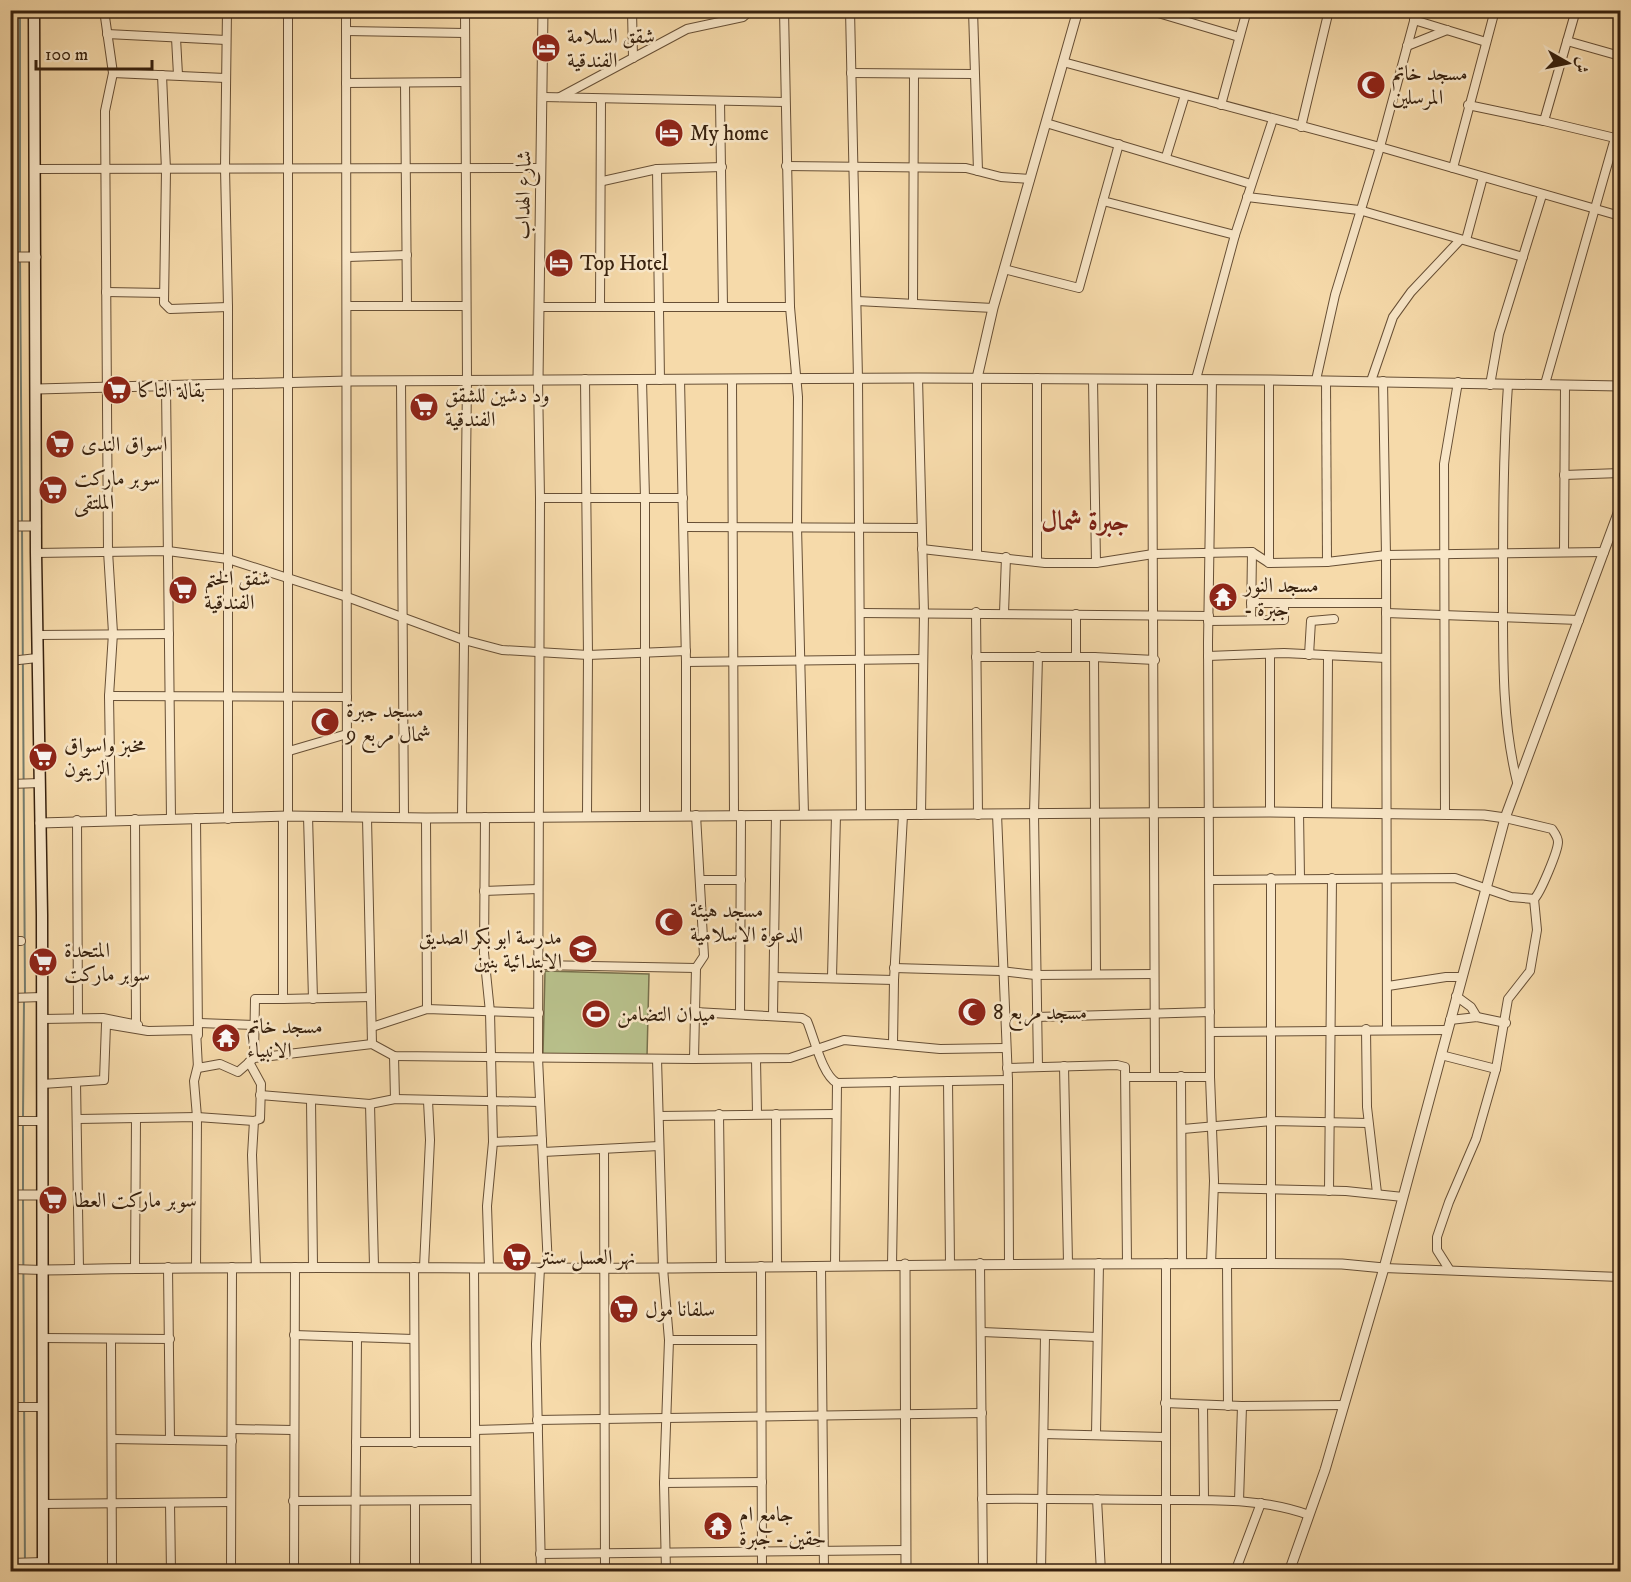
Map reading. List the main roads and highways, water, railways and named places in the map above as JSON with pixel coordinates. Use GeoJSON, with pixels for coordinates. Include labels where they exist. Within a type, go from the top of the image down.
{"type":"FeatureCollection","features":[{"type":"Feature","properties":{"kind":"main road"},"geometry":{"type":"LineString","coordinates":[[34,10],[38,389],[36,553],[43,1121],[43,1567]]}},
{"type":"Feature","properties":{"kind":"waterway"},"geometry":{"type":"LineString","coordinates":[[20,10],[20,254]]}},
{"type":"Feature","properties":{"kind":"waterway"},"geometry":{"type":"LineString","coordinates":[[20,259],[22,524]]}},
{"type":"Feature","properties":{"kind":"waterway"},"geometry":{"type":"LineString","coordinates":[[22,529],[25,994]]}},
{"type":"Feature","properties":{"kind":"waterway"},"geometry":{"type":"LineString","coordinates":[[23,1117],[24,1000]]}},
{"type":"Feature","properties":{"kind":"waterway"},"geometry":{"type":"LineString","coordinates":[[23,1123],[23,1192]]}},
{"type":"Feature","properties":{"kind":"waterway"},"geometry":{"type":"LineString","coordinates":[[23,1198],[25,1572]]}},
{"type":"Feature","properties":{"kind":"place","name":"شقق السلامة الفندقية"},"geometry":{"type":"Point","coordinates":[546,48]}},
{"type":"Feature","properties":{"kind":"place","name":"مسجد خاتم المرسلين"},"geometry":{"type":"Point","coordinates":[1371,85]}},
{"type":"Feature","properties":{"kind":"place","name":"My home"},"geometry":{"type":"Point","coordinates":[669,133]}},
{"type":"Feature","properties":{"kind":"place","name":"Top Hotel"},"geometry":{"type":"Point","coordinates":[559,263]}},
{"type":"Feature","properties":{"kind":"place","name":"بقالة التاكا"},"geometry":{"type":"Point","coordinates":[117,390]}},
{"type":"Feature","properties":{"kind":"place","name":"ود دشين للشقق الفندقية"},"geometry":{"type":"Point","coordinates":[424,407]}},
{"type":"Feature","properties":{"kind":"place","name":"اسواق الندى"},"geometry":{"type":"Point","coordinates":[60,444]}},
{"type":"Feature","properties":{"kind":"place","name":"سوبر ماركت الملتقى"},"geometry":{"type":"Point","coordinates":[53,490]}},
{"type":"Feature","properties":{"kind":"place","name":"شقق الختم الفندقية"},"geometry":{"type":"Point","coordinates":[183,590]}},
{"type":"Feature","properties":{"kind":"place","name":"مسجد النور - جبرة"},"geometry":{"type":"Point","coordinates":[1223,597]}},
{"type":"Feature","properties":{"kind":"place","name":"مسجد جبرة شمال مربع 9"},"geometry":{"type":"Point","coordinates":[325,722]}},
{"type":"Feature","properties":{"kind":"place","name":"مخبز واسواق الزيتون"},"geometry":{"type":"Point","coordinates":[43,757]}},
{"type":"Feature","properties":{"kind":"place","name":"مسجد هيئة الدعوة الاسلامية"},"geometry":{"type":"Point","coordinates":[669,922]}},
{"type":"Feature","properties":{"kind":"place","name":"مدرسة ابو بكر الصديق الابتدائية بنين"},"geometry":{"type":"Point","coordinates":[583,949]}},
{"type":"Feature","properties":{"kind":"place","name":"المتحدة سوبر ماركت"},"geometry":{"type":"Point","coordinates":[43,962]}},
{"type":"Feature","properties":{"kind":"place","name":"مسجد مربع 8"},"geometry":{"type":"Point","coordinates":[972,1012]}},
{"type":"Feature","properties":{"kind":"place","name":"ميدان التضامن"},"geometry":{"type":"Point","coordinates":[596,1014]}},
{"type":"Feature","properties":{"kind":"place","name":"مسجد خاتم الانبياء"},"geometry":{"type":"Point","coordinates":[226,1038]}},
{"type":"Feature","properties":{"kind":"place","name":"سوبر ماركت العطا"},"geometry":{"type":"Point","coordinates":[53,1200]}},
{"type":"Feature","properties":{"kind":"place","name":"نهر العسل سنتر"},"geometry":{"type":"Point","coordinates":[517,1257]}},
{"type":"Feature","properties":{"kind":"place","name":"سلفانا مول"},"geometry":{"type":"Point","coordinates":[624,1309]}},
{"type":"Feature","properties":{"kind":"place","name":"جامع ام حقين - جبرة"},"geometry":{"type":"Point","coordinates":[718,1526]}},
{"type":"Feature","properties":{"kind":"district","name":"جبرة شمال"},"geometry":{"type":"Point","coordinates":[1085,521]}}]}
